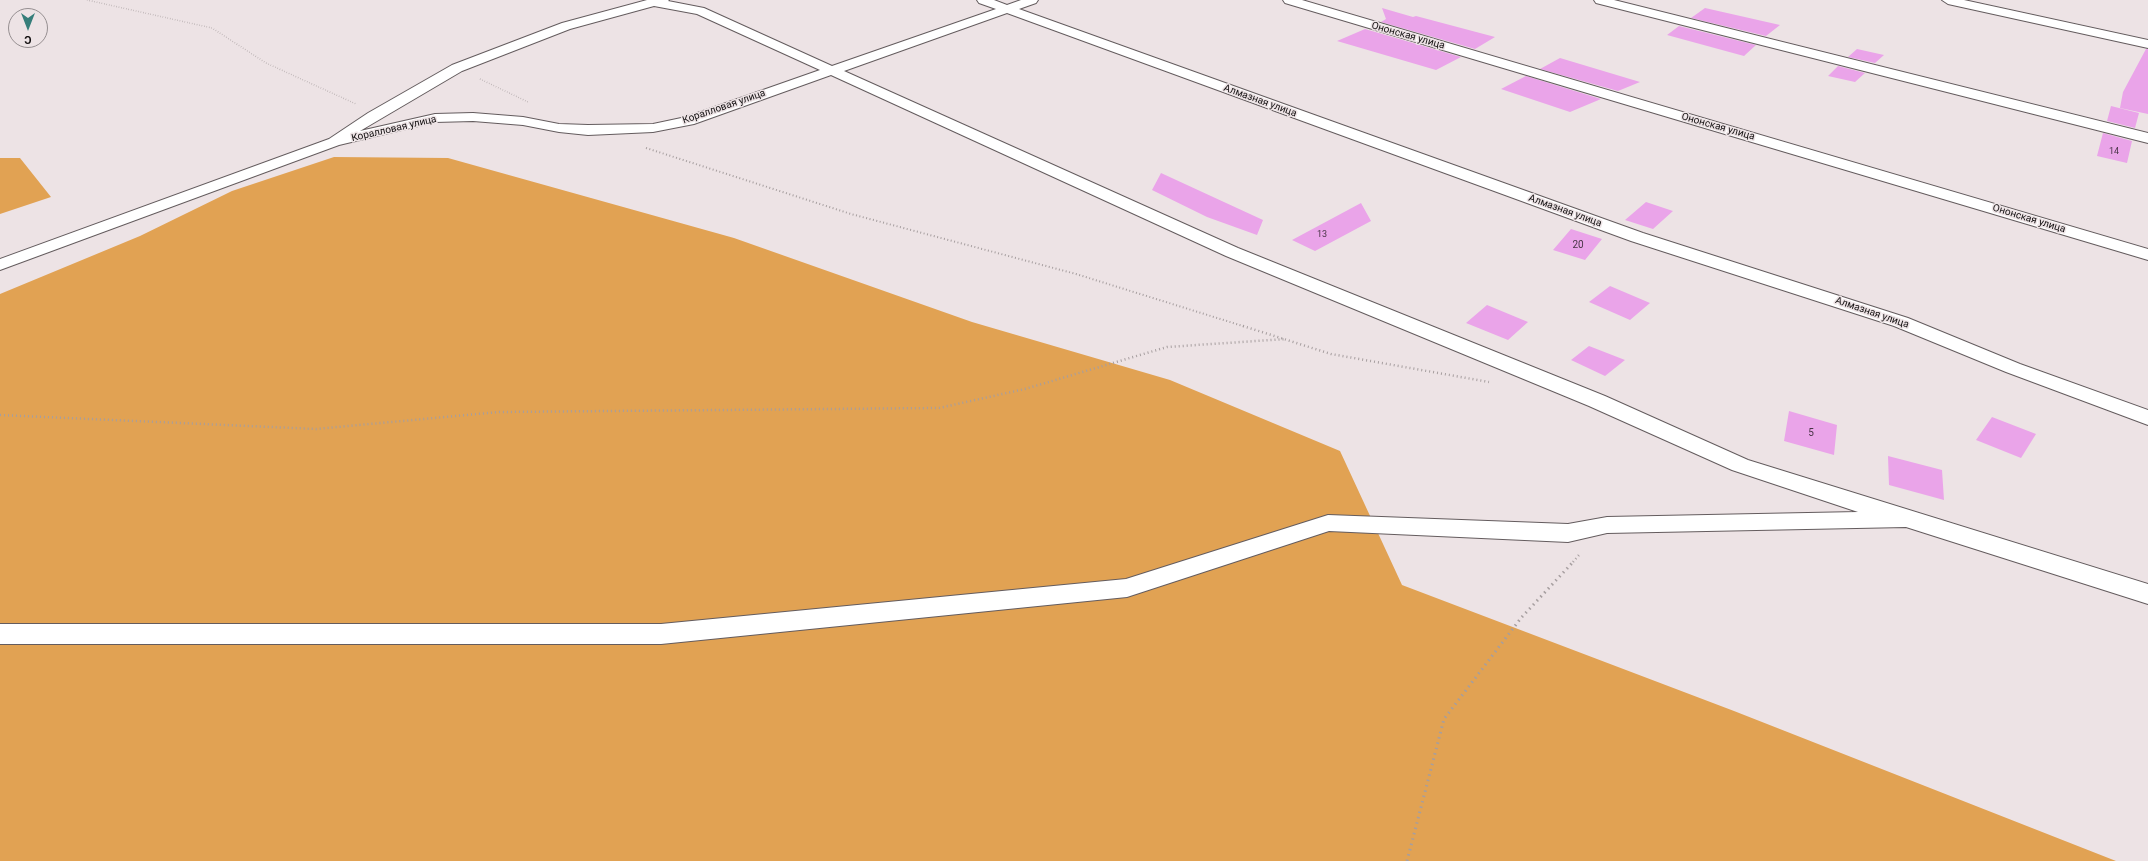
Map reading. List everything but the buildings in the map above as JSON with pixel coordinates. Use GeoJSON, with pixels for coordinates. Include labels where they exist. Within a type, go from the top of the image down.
{"type":"FeatureCollection","features":[{"type":"Feature","properties":{"kind":"street","name":"Алмазная улица"},"geometry":{"type":"LineString","coordinates":[[983,0],[1637,237],[1902,322],[2019,371],[2148,418]]}},
{"type":"Feature","properties":{"kind":"street","name":"Коралловая улица"},"geometry":{"type":"LineString","coordinates":[[334,142],[435,118],[473,117],[523,121],[558,128],[588,130],[653,128],[689,120],[1032,0]]}},
{"type":"Feature","properties":{"kind":"street","name":"Ононская улица"},"geometry":{"type":"LineString","coordinates":[[1289,0],[2148,255]]}},
{"type":"Feature","properties":{"kind":"street"},"geometry":{"type":"LineString","coordinates":[[1600,0],[2148,138]]}},
{"type":"Feature","properties":{"kind":"street"},"geometry":{"type":"LineString","coordinates":[[1948,0],[2148,44]]}},
{"type":"Feature","properties":{"kind":"street"},"geometry":{"type":"LineString","coordinates":[[0,265],[334,142],[373,116],[456,68],[566,26],[658,1],[700,11],[1232,252],[1597,401],[1740,465],[2148,594]]}},
{"type":"Feature","properties":{"kind":"street"},"geometry":{"type":"LineString","coordinates":[[0,634],[661,634],[1127,588],[1328,523],[1568,533],[1607,525],[1907,519]]}},
{"type":"Feature","properties":{"kind":"path"},"geometry":{"type":"LineString","coordinates":[[87,0],[212,28],[266,63],[364,108],[373,116]]}},
{"type":"Feature","properties":{"kind":"path"},"geometry":{"type":"LineString","coordinates":[[456,68],[533,104]]}},
{"type":"Feature","properties":{"kind":"path"},"geometry":{"type":"LineString","coordinates":[[641,146],[851,214],[1076,274],[1331,354],[1495,383]]}},
{"type":"Feature","properties":{"kind":"path"},"geometry":{"type":"LineString","coordinates":[[0,415],[316,429],[499,412],[939,408],[1025,389],[1167,346],[1286,339]]}},
{"type":"Feature","properties":{"kind":"path"},"geometry":{"type":"LineString","coordinates":[[1407,861],[1444,719],[1520,618],[1607,525]]}},
{"type":"Feature","properties":{"kind":"shaded area"},"geometry":{"type":"Polygon","coordinates":[[[334,157],[448,158],[734,238],[972,322],[1170,380],[1340,451],[1402,585],[1734,711],[2116,861],[0,861],[0,294],[140,236],[232,191],[334,157]]]}},
{"type":"Feature","properties":{"kind":"shaded area"},"geometry":{"type":"Polygon","coordinates":[[[0,158],[20,158],[51,197],[0,214],[0,158]]]}}]}
